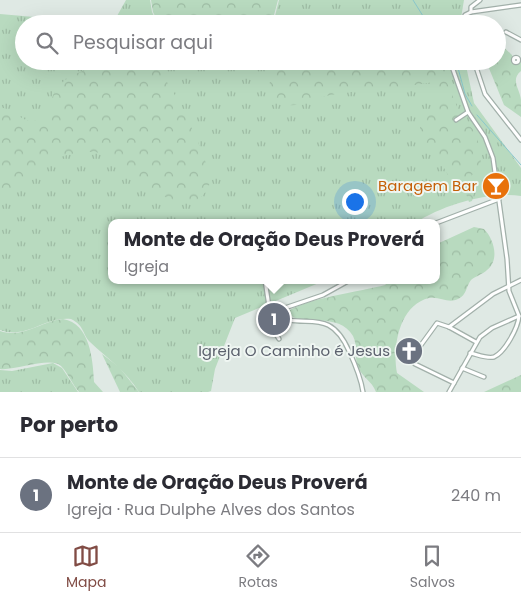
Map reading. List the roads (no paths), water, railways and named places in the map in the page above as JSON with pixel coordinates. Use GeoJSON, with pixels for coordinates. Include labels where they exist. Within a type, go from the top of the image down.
{"type":"FeatureCollection","features":[{"type":"Feature","properties":{"kind":"street"},"geometry":{"type":"LineString","coordinates":[[471,12],[471,7],[480,0]]}},
{"type":"Feature","properties":{"kind":"street"},"geometry":{"type":"LineString","coordinates":[[465,15],[471,12],[521,6]]}},
{"type":"Feature","properties":{"kind":"street"},"geometry":{"type":"LineString","coordinates":[[506,32],[521,40]]}},
{"type":"Feature","properties":{"kind":"street"},"geometry":{"type":"LineString","coordinates":[[518,58],[521,52]]}},
{"type":"Feature","properties":{"kind":"street"},"geometry":{"type":"LineString","coordinates":[[453,70],[468,112],[489,146],[499,199],[508,286],[519,316],[511,338],[496,355],[490,357],[470,353]]}},
{"type":"Feature","properties":{"kind":"street"},"geometry":{"type":"LineString","coordinates":[[477,70],[485,94],[520,139]]}},
{"type":"Feature","properties":{"kind":"street"},"geometry":{"type":"LineString","coordinates":[[456,120],[468,112]]}},
{"type":"Feature","properties":{"kind":"street"},"geometry":{"type":"LineString","coordinates":[[440,221],[499,199]]}},
{"type":"Feature","properties":{"kind":"street"},"geometry":{"type":"LineString","coordinates":[[449,327],[484,300],[521,280]]}},
{"type":"Feature","properties":{"kind":"street"},"geometry":{"type":"LineString","coordinates":[[266,284],[270,313],[268,321],[279,340]]}},
{"type":"Feature","properties":{"kind":"street"},"geometry":{"type":"LineString","coordinates":[[270,313],[323,295],[343,284]]}},
{"type":"Feature","properties":{"kind":"street"},"geometry":{"type":"LineString","coordinates":[[270,313],[278,317],[326,324],[336,328],[353,360],[363,392]]}},
{"type":"Feature","properties":{"kind":"street"},"geometry":{"type":"LineString","coordinates":[[449,392],[476,342],[488,330],[519,316]]}},
{"type":"Feature","properties":{"kind":"street"},"geometry":{"type":"LineString","coordinates":[[454,384],[415,364],[411,360],[434,325],[440,323],[476,342]]}},
{"type":"Feature","properties":{"kind":"street"},"geometry":{"type":"LineString","coordinates":[[462,368],[484,377]]}},
{"type":"Feature","properties":{"kind":"waterway"},"geometry":{"type":"LineString","coordinates":[[413,0],[422,15]]}},
{"type":"Feature","properties":{"kind":"waterway"},"geometry":{"type":"LineString","coordinates":[[459,70],[465,94],[472,106]]}},
{"type":"Feature","properties":{"kind":"waterway"},"geometry":{"type":"LineString","coordinates":[[477,115],[521,165]]}},
{"type":"Feature","properties":{"kind":"place","name":"Baragem Bar"},"geometry":{"type":"Point","coordinates":[496,186]}},
{"type":"Feature","properties":{"kind":"place","name":"Monte de Oração Deus Proverá"},"geometry":{"type":"Point","coordinates":[274,319]}},
{"type":"Feature","properties":{"kind":"place","name":"Igreja O Caminho é Jesus"},"geometry":{"type":"Point","coordinates":[409,351]}}]}
